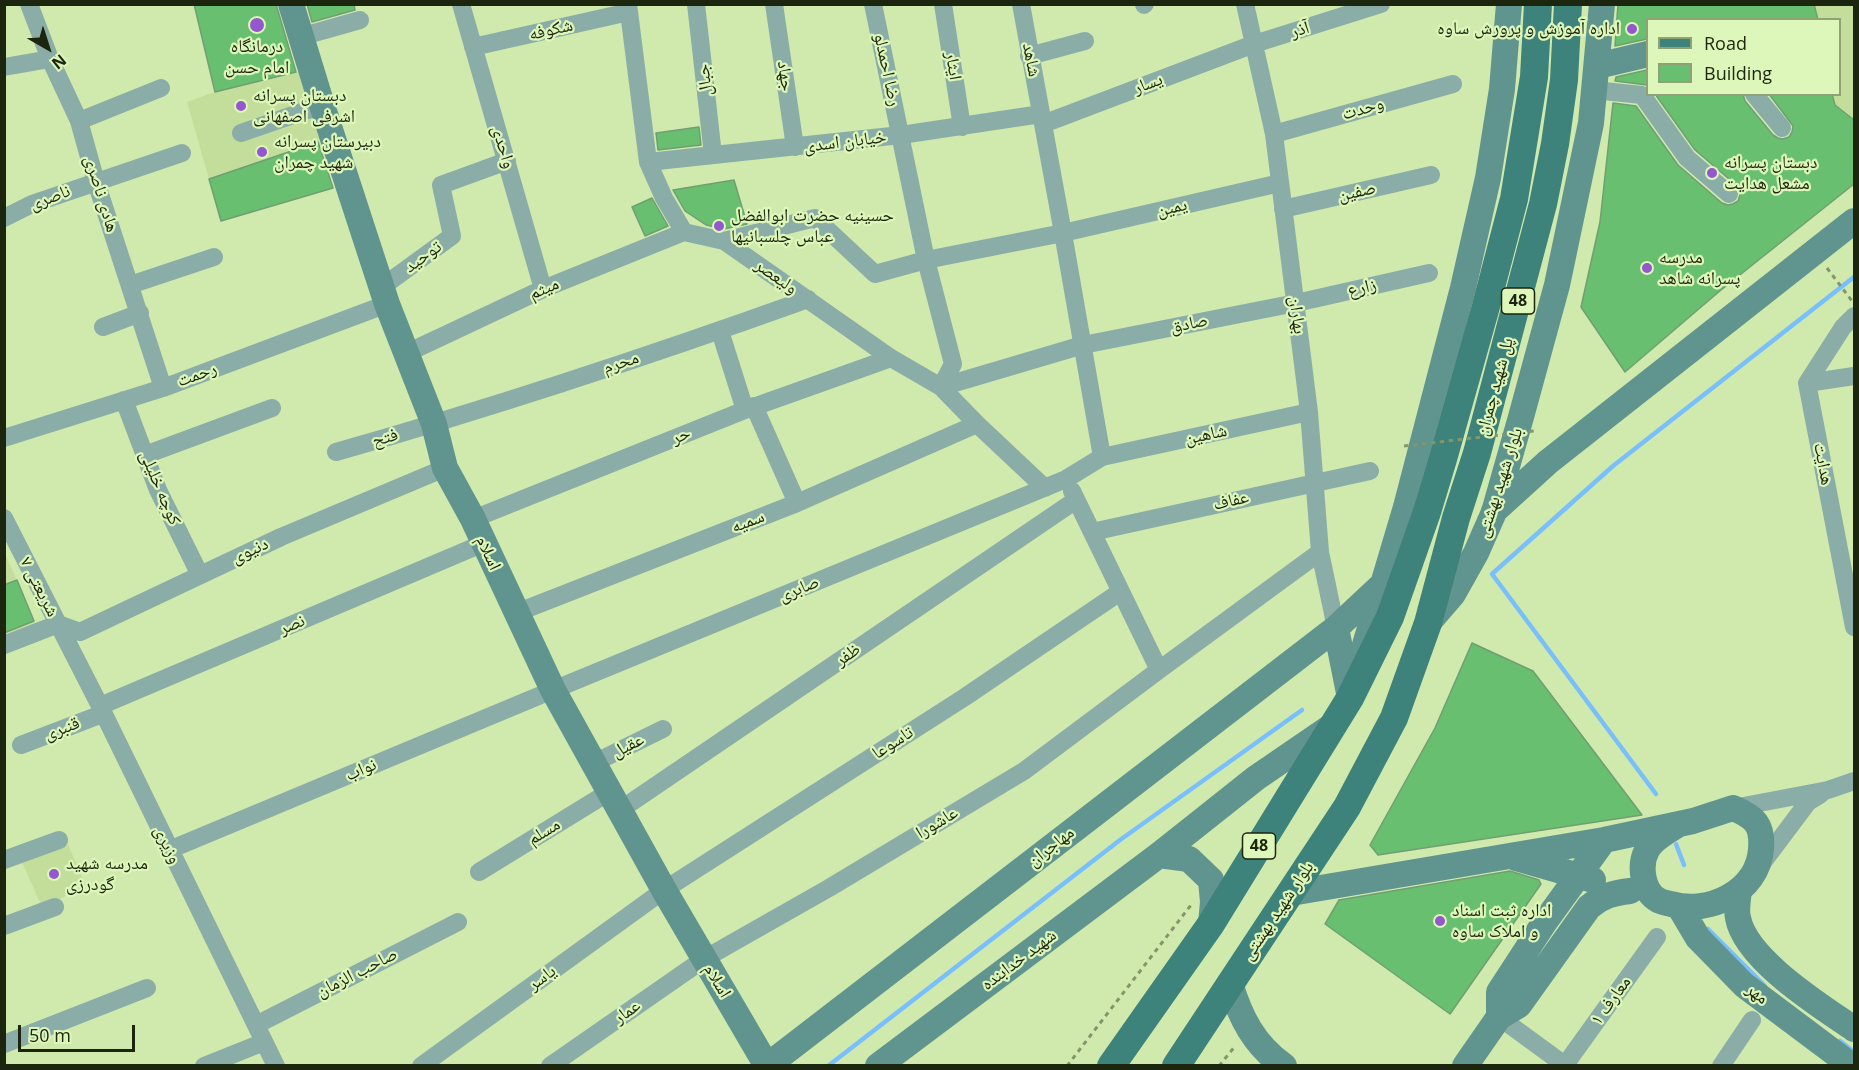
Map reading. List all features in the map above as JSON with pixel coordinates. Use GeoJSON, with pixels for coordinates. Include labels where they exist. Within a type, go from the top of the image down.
{"type":"FeatureCollection","features":[{"type":"Feature","properties":{"kind":"main road","name":"پل شهید چمران"},"geometry":{"type":"LineString","coordinates":[[1350,698],[1390,617],[1427,512],[1482,322],[1514,199],[1534,77],[1538,4]]}},
{"type":"Feature","properties":{"kind":"main road","name":"پل شهید چمران"},"geometry":{"type":"LineString","coordinates":[[1428,623],[1456,518],[1477,453],[1543,204],[1555,144],[1564,80],[1568,4]]}},
{"type":"Feature","properties":{"kind":"main road","name":"بلوار شهید بهشتی"},"geometry":{"type":"LineString","coordinates":[[1176,1065],[1347,807],[1394,718],[1428,623]]}},
{"type":"Feature","properties":{"kind":"main road","name":"48"},"geometry":{"type":"LineString","coordinates":[[1111,1065],[1211,924],[1350,698]]}},
{"type":"Feature","properties":{"kind":"street","name":"هادی ناصری"},"geometry":{"type":"LineString","coordinates":[[29,4],[50,59],[79,121],[96,182],[140,313],[162,388]]}},
{"type":"Feature","properties":{"kind":"street","name":"اسلام"},"geometry":{"type":"LineString","coordinates":[[291,4],[384,295],[434,424],[445,468],[484,543],[554,690],[664,890],[767,1065]]}},
{"type":"Feature","properties":{"kind":"street","name":"واحدی"},"geometry":{"type":"LineString","coordinates":[[461,4],[543,289]]}},
{"type":"Feature","properties":{"kind":"street","name":"جبال"},"geometry":{"type":"LineString","coordinates":[[696,4],[713,155]]}},
{"type":"Feature","properties":{"kind":"street","name":"جهاد"},"geometry":{"type":"LineString","coordinates":[[774,4],[795,147]]}},
{"type":"Feature","properties":{"kind":"street","name":"رضا احمدلو"},"geometry":{"type":"LineString","coordinates":[[873,4],[926,260],[953,364],[941,387]]}},
{"type":"Feature","properties":{"kind":"street","name":"ایثار"},"geometry":{"type":"LineString","coordinates":[[943,4],[962,127]]}},
{"type":"Feature","properties":{"kind":"street","name":"شاهد"},"geometry":{"type":"LineString","coordinates":[[1021,4],[1102,458]]}},
{"type":"Feature","properties":{"kind":"street","name":"بهاران"},"geometry":{"type":"LineString","coordinates":[[1245,4],[1274,134],[1309,412],[1320,552],[1336,628]]}},
{"type":"Feature","properties":{"kind":"street","name":"آذر"},"geometry":{"type":"LineString","coordinates":[[1254,44],[1381,4]]}},
{"type":"Feature","properties":{"kind":"street"},"geometry":{"type":"LineString","coordinates":[[1350,698],[1408,497],[1463,288],[1488,178],[1502,89],[1509,4]]}},
{"type":"Feature","properties":{"kind":"street","name":"بلوار شهید بهشتی"},"geometry":{"type":"LineString","coordinates":[[1428,623],[1453,594],[1476,553],[1494,512],[1557,285],[1591,123],[1602,4]]}},
{"type":"Feature","properties":{"kind":"street"},"geometry":{"type":"LineString","coordinates":[[628,8],[648,162],[664,198],[684,232]]}},
{"type":"Feature","properties":{"kind":"street","name":"شکوفه"},"geometry":{"type":"LineString","coordinates":[[473,47],[628,8]]}},
{"type":"Feature","properties":{"kind":"street"},"geometry":{"type":"LineString","coordinates":[[300,37],[360,21]]}},
{"type":"Feature","properties":{"kind":"street"},"geometry":{"type":"LineString","coordinates":[[1029,56],[1085,41]]}},
{"type":"Feature","properties":{"kind":"street","name":"یسار"},"geometry":{"type":"LineString","coordinates":[[1042,119],[1254,44]]}},
{"type":"Feature","properties":{"kind":"street"},"geometry":{"type":"LineString","coordinates":[[1595,78],[1646,54]]}},
{"type":"Feature","properties":{"kind":"street"},"geometry":{"type":"LineString","coordinates":[[4,67],[50,59]]}},
{"type":"Feature","properties":{"kind":"street"},"geometry":{"type":"LineString","coordinates":[[1595,78],[1642,95],[1687,158],[1728,194]]}},
{"type":"Feature","properties":{"kind":"street","name":"وحدت"},"geometry":{"type":"LineString","coordinates":[[1274,134],[1453,84]]}},
{"type":"Feature","properties":{"kind":"street"},"geometry":{"type":"LineString","coordinates":[[79,121],[160,88]]}},
{"type":"Feature","properties":{"kind":"street"},"geometry":{"type":"LineString","coordinates":[[1756,96],[1782,128]]}},
{"type":"Feature","properties":{"kind":"street"},"geometry":{"type":"LineString","coordinates":[[241,133],[322,105]]}},
{"type":"Feature","properties":{"kind":"street","name":"خیابان اسدی"},"geometry":{"type":"LineString","coordinates":[[648,162],[1042,119]]}},
{"type":"Feature","properties":{"kind":"street","name":"ناصری"},"geometry":{"type":"LineString","coordinates":[[4,218],[32,204],[182,153]]}},
{"type":"Feature","properties":{"kind":"street","name":"توحید"},"geometry":{"type":"LineString","coordinates":[[384,295],[452,236],[441,185],[507,161]]}},
{"type":"Feature","properties":{"kind":"street","name":"صفین"},"geometry":{"type":"LineString","coordinates":[[1283,209],[1431,175]]}},
{"type":"Feature","properties":{"kind":"street","name":"یمین"},"geometry":{"type":"LineString","coordinates":[[724,241],[815,218],[875,274],[926,260],[1063,233],[1280,183]]}},
{"type":"Feature","properties":{"kind":"street"},"geometry":{"type":"LineString","coordinates":[[1494,512],[1548,462],[1854,221]]}},
{"type":"Feature","properties":{"kind":"street","name":"میثم"},"geometry":{"type":"LineString","coordinates":[[407,352],[543,289],[684,232]]}},
{"type":"Feature","properties":{"kind":"street","name":"ولیعصر"},"geometry":{"type":"LineString","coordinates":[[684,232],[724,241],[891,358],[941,387],[1045,488]]}},
{"type":"Feature","properties":{"kind":"street"},"geometry":{"type":"LineString","coordinates":[[130,285],[214,257]]}},
{"type":"Feature","properties":{"kind":"street","name":"زارع"},"geometry":{"type":"LineString","coordinates":[[1296,303],[1429,273]]}},
{"type":"Feature","properties":{"kind":"street","name":"رحمت"},"geometry":{"type":"LineString","coordinates":[[4,438],[162,388],[384,295]]}},
{"type":"Feature","properties":{"kind":"street","name":"محرم"},"geometry":{"type":"LineString","coordinates":[[434,424],[720,331],[808,299]]}},
{"type":"Feature","properties":{"kind":"street","name":"صادق"},"geometry":{"type":"LineString","coordinates":[[941,387],[1083,345],[1296,303]]}},
{"type":"Feature","properties":{"kind":"street"},"geometry":{"type":"LineString","coordinates":[[1807,383],[1853,308]]}},
{"type":"Feature","properties":{"kind":"street"},"geometry":{"type":"LineString","coordinates":[[103,327],[140,313]]}},
{"type":"Feature","properties":{"kind":"street"},"geometry":{"type":"LineString","coordinates":[[720,331],[750,408],[797,503]]}},
{"type":"Feature","properties":{"kind":"street","name":"حر"},"geometry":{"type":"LineString","coordinates":[[472,519],[750,408],[891,358]]}},
{"type":"Feature","properties":{"kind":"street"},"geometry":{"type":"LineString","coordinates":[[1807,383],[1854,376]]}},
{"type":"Feature","properties":{"kind":"street","name":"هدایت"},"geometry":{"type":"LineString","coordinates":[[1807,383],[1854,627]]}},
{"type":"Feature","properties":{"kind":"street","name":"کوچه خلیلی"},"geometry":{"type":"LineString","coordinates":[[124,400],[158,490],[201,575]]}},
{"type":"Feature","properties":{"kind":"street"},"geometry":{"type":"LineString","coordinates":[[145,455],[272,408]]}},
{"type":"Feature","properties":{"kind":"street","name":"شاهین"},"geometry":{"type":"LineString","coordinates":[[1066,479],[1102,458],[1309,412]]}},
{"type":"Feature","properties":{"kind":"street","name":"فتح"},"geometry":{"type":"LineString","coordinates":[[336,452],[434,424]]}},
{"type":"Feature","properties":{"kind":"street","name":"سمیه"},"geometry":{"type":"LineString","coordinates":[[516,613],[797,503],[978,424]]}},
{"type":"Feature","properties":{"kind":"street","name":"دنیوی"},"geometry":{"type":"LineString","coordinates":[[58,624],[80,632],[281,537],[445,468]]}},
{"type":"Feature","properties":{"kind":"street","name":"عفاف"},"geometry":{"type":"LineString","coordinates":[[1092,532],[1370,471]]}},
{"type":"Feature","properties":{"kind":"street"},"geometry":{"type":"LineString","coordinates":[[1066,479],[1159,670]]}},
{"type":"Feature","properties":{"kind":"street","name":"صابری"},"geometry":{"type":"LineString","coordinates":[[554,690],[1066,479]]}},
{"type":"Feature","properties":{"kind":"street","name":"ظفر"},"geometry":{"type":"LineString","coordinates":[[614,801],[1076,500]]}},
{"type":"Feature","properties":{"kind":"street","name":"شریعتی ۷"},"geometry":{"type":"LineString","coordinates":[[4,518],[58,624]]}},
{"type":"Feature","properties":{"kind":"street","name":"نصر"},"geometry":{"type":"LineString","coordinates":[[101,710],[484,543]]}},
{"type":"Feature","properties":{"kind":"street","name":"عاشورا"},"geometry":{"type":"LineString","coordinates":[[704,959],[830,888],[1024,771],[1320,552]]}},
{"type":"Feature","properties":{"kind":"street","name":"مهاجران"},"geometry":{"type":"LineString","coordinates":[[767,1065],[1336,628],[1382,585]]}},
{"type":"Feature","properties":{"kind":"street","name":"تاسوعا"},"geometry":{"type":"LineString","coordinates":[[664,890],[965,697],[1120,592]]}},
{"type":"Feature","properties":{"kind":"street"},"geometry":{"type":"LineString","coordinates":[[4,645],[58,624]]}},
{"type":"Feature","properties":{"kind":"street","name":"وزیری"},"geometry":{"type":"LineString","coordinates":[[58,624],[276,1065]]}},
{"type":"Feature","properties":{"kind":"street"},"geometry":{"type":"LineString","coordinates":[[1336,628],[1350,698]]}},
{"type":"Feature","properties":{"kind":"street","name":"نواب"},"geometry":{"type":"LineString","coordinates":[[169,850],[554,690]]}},
{"type":"Feature","properties":{"kind":"street","name":"قنبری"},"geometry":{"type":"LineString","coordinates":[[21,745],[101,710]]}},
{"type":"Feature","properties":{"kind":"street","name":"شهید خدابنده"},"geometry":{"type":"LineString","coordinates":[[878,1065],[1160,855],[1256,778],[1335,724]]}},
{"type":"Feature","properties":{"kind":"street","name":"عقیل"},"geometry":{"type":"LineString","coordinates":[[594,764],[663,729]]}},
{"type":"Feature","properties":{"kind":"street"},"geometry":{"type":"LineString","coordinates":[[1291,893],[1604,840],[1679,824],[1733,808],[1828,790],[1854,781]]}},
{"type":"Feature","properties":{"kind":"street"},"geometry":{"type":"LineString","coordinates":[[1507,856],[1578,875],[1669,904],[1700,907],[1722,900],[1746,883],[1808,802],[1828,790]]}},
{"type":"Feature","properties":{"kind":"street","name":"مسلم"},"geometry":{"type":"LineString","coordinates":[[478,872],[614,801]]}},
{"type":"Feature","properties":{"kind":"street"},"geometry":{"type":"LineString","coordinates":[[1733,808],[1752,818],[1759,826],[1761,835],[1761,852],[1746,883]]}},
{"type":"Feature","properties":{"kind":"street"},"geometry":{"type":"LineString","coordinates":[[1669,904],[1650,893],[1642,875],[1647,850],[1660,836],[1679,824]]}},
{"type":"Feature","properties":{"kind":"street"},"geometry":{"type":"LineString","coordinates":[[4,860],[59,840]]}},
{"type":"Feature","properties":{"kind":"street"},"geometry":{"type":"LineString","coordinates":[[1499,1017],[1499,992],[1544,923],[1604,840]]}},
{"type":"Feature","properties":{"kind":"street"},"geometry":{"type":"LineString","coordinates":[[1160,855],[1189,859],[1211,880],[1214,902],[1211,924]]}},
{"type":"Feature","properties":{"kind":"street"},"geometry":{"type":"LineString","coordinates":[[1534,864],[1550,889],[1551,896],[1544,923]]}},
{"type":"Feature","properties":{"kind":"street","name":"مهر"},"geometry":{"type":"LineString","coordinates":[[1746,883],[1738,917],[1742,930],[1753,949],[1790,984],[1854,1029]]}},
{"type":"Feature","properties":{"kind":"street","name":"یاسر"},"geometry":{"type":"LineString","coordinates":[[421,1065],[664,890]]}},
{"type":"Feature","properties":{"kind":"street"},"geometry":{"type":"LineString","coordinates":[[1465,1065],[1499,1017],[1519,1005],[1589,907],[1612,893],[1630,891]]}},
{"type":"Feature","properties":{"kind":"street","name":"مهر"},"geometry":{"type":"LineString","coordinates":[[1669,904],[1698,938],[1744,985],[1851,1065]]}},
{"type":"Feature","properties":{"kind":"street"},"geometry":{"type":"LineString","coordinates":[[4,926],[55,907]]}},
{"type":"Feature","properties":{"kind":"street","name":"صاحب الزمان"},"geometry":{"type":"LineString","coordinates":[[204,1065],[458,922]]}},
{"type":"Feature","properties":{"kind":"street","name":"معارف ۱"},"geometry":{"type":"LineString","coordinates":[[1565,1065],[1657,937]]}},
{"type":"Feature","properties":{"kind":"street","name":"عمار"},"geometry":{"type":"LineString","coordinates":[[550,1065],[704,959]]}},
{"type":"Feature","properties":{"kind":"street"},"geometry":{"type":"LineString","coordinates":[[1230,983],[1237,1006],[1248,1029],[1276,1063]]}},
{"type":"Feature","properties":{"kind":"street"},"geometry":{"type":"LineString","coordinates":[[4,1044],[147,988]]}},
{"type":"Feature","properties":{"kind":"street"},"geometry":{"type":"LineString","coordinates":[[1499,1017],[1565,1065]]}},
{"type":"Feature","properties":{"kind":"street"},"geometry":{"type":"LineString","coordinates":[[1720,1065],[1752,1020]]}},
{"type":"Feature","properties":{"kind":"path"},"geometry":{"type":"LineString","coordinates":[[1826,267],[1853,308]]}},
{"type":"Feature","properties":{"kind":"path"},"geometry":{"type":"LineString","coordinates":[[1404,446],[1534,431]]}},
{"type":"Feature","properties":{"kind":"path"},"geometry":{"type":"LineString","coordinates":[[1067,1065],[1211,880]]}},
{"type":"Feature","properties":{"kind":"path"},"geometry":{"type":"LineString","coordinates":[[1219,1065],[1248,1029]]}},
{"type":"Feature","properties":{"kind":"shaded area"},"geometry":{"type":"Polygon","coordinates":[[[1814,5],[1854,5],[1854,120],[1835,105],[1832,96],[1841,96],[1841,18],[1818,18],[1814,5]]]}},
{"type":"Feature","properties":{"kind":"shaded area"},"geometry":{"type":"Polygon","coordinates":[[[301,71],[333,188],[221,221],[187,102],[215,92],[301,71]]]}},
{"type":"Feature","properties":{"kind":"shaded area"},"geometry":{"type":"Polygon","coordinates":[[[4,551],[36,625],[4,638],[4,551]]]}},
{"type":"Feature","properties":{"kind":"shaded area","name":"مدرسه شهید گودرزی"},"geometry":{"type":"Polygon","coordinates":[[[67,842],[86,887],[42,907],[22,862],[67,842]]]}},
{"type":"Feature","properties":{"kind":"building"},"geometry":{"type":"Polygon","coordinates":[[[194,4],[276,4],[296,72],[215,92],[194,4]]]}},
{"type":"Feature","properties":{"kind":"building"},"geometry":{"type":"Polygon","coordinates":[[[307,4],[354,4],[355,10],[312,22],[307,4]]]}},
{"type":"Feature","properties":{"kind":"building","name":"اداره آموزش و پرورش ساوه"},"geometry":{"type":"Polygon","coordinates":[[[1618,4],[1814,4],[1818,18],[1646,18],[1646,39],[1615,46],[1618,4]]]}},
{"type":"Feature","properties":{"kind":"building"},"geometry":{"type":"Polygon","coordinates":[[[1646,70],[1646,85],[1615,81],[1616,77],[1646,70]]]}},
{"type":"Feature","properties":{"kind":"building"},"geometry":{"type":"Polygon","coordinates":[[[1656,96],[1744,96],[1745,101],[1773,135],[1783,139],[1789,137],[1793,126],[1770,96],[1833,96],[1835,105],[1854,120],[1854,184],[1721,290],[1625,372],[1581,307],[1600,222],[1613,103],[1636,106],[1678,165],[1722,203],[1728,205],[1738,201],[1740,195],[1736,185],[1695,150],[1656,96]]]}},
{"type":"Feature","properties":{"kind":"building"},"geometry":{"type":"Polygon","coordinates":[[[699,127],[701,145],[658,150],[656,133],[699,127]]]}},
{"type":"Feature","properties":{"kind":"building"},"geometry":{"type":"Polygon","coordinates":[[[318,142],[333,188],[221,221],[209,179],[318,142]]]}},
{"type":"Feature","properties":{"kind":"building","name":"حسینیه حضرت ابوالفضل عباس چلسبانیها"},"geometry":{"type":"Polygon","coordinates":[[[734,180],[747,224],[724,229],[706,225],[685,211],[673,190],[734,180]]]}},
{"type":"Feature","properties":{"kind":"building"},"geometry":{"type":"Polygon","coordinates":[[[652,198],[668,226],[645,236],[632,207],[652,198]]]}},
{"type":"Feature","properties":{"kind":"building"},"geometry":{"type":"Polygon","coordinates":[[[17,580],[34,621],[4,633],[4,585],[17,580]]]}},
{"type":"Feature","properties":{"kind":"building"},"geometry":{"type":"Polygon","coordinates":[[[1472,643],[1533,671],[1642,815],[1378,855],[1370,845],[1435,728],[1472,643]]]}},
{"type":"Feature","properties":{"kind":"building"},"geometry":{"type":"Polygon","coordinates":[[[1510,871],[1539,880],[1541,884],[1450,1014],[1325,924],[1339,900],[1510,871]]]}},
{"type":"Feature","properties":{"kind":"waterway"},"geometry":{"type":"LineString","coordinates":[[1656,794],[1492,574],[1613,466],[1854,277]]}},
{"type":"Feature","properties":{"kind":"waterway"},"geometry":{"type":"LineString","coordinates":[[828,1066],[1120,840],[1302,710]]}},
{"type":"Feature","properties":{"kind":"waterway"},"geometry":{"type":"LineString","coordinates":[[1676,844],[1684,865]]}},
{"type":"Feature","properties":{"kind":"waterway"},"geometry":{"type":"LineString","coordinates":[[1708,929],[1765,986]]}},
{"type":"Feature","properties":{"kind":"waterway"},"geometry":{"type":"LineString","coordinates":[[1840,1041],[1854,1052]]}},
{"type":"Feature","properties":{"kind":"place","name":"درمانگاه امام حسن"},"geometry":{"type":"Point","coordinates":[257,25]}},
{"type":"Feature","properties":{"kind":"place","name":"اداره آموزش و پرورش ساوه"},"geometry":{"type":"Point","coordinates":[1632,29]}},
{"type":"Feature","properties":{"kind":"place","name":"دبستان پسرانه اشرفی اصفهانی"},"geometry":{"type":"Point","coordinates":[241,106]}},
{"type":"Feature","properties":{"kind":"place","name":"دبیرستان پسرانه شهید چمران"},"geometry":{"type":"Point","coordinates":[262,152]}},
{"type":"Feature","properties":{"kind":"place","name":"دبستان پسرانه مشعل هدایت"},"geometry":{"type":"Point","coordinates":[1712,173]}},
{"type":"Feature","properties":{"kind":"place","name":"حسینیه حضرت ابوالفضل عباس چلسبانیها"},"geometry":{"type":"Point","coordinates":[719,226]}},
{"type":"Feature","properties":{"kind":"place","name":"مدرسه پسرانه شاهد"},"geometry":{"type":"Point","coordinates":[1647,268]}},
{"type":"Feature","properties":{"kind":"place","name":"مدرسه شهید گودرزی"},"geometry":{"type":"Point","coordinates":[54,874]}},
{"type":"Feature","properties":{"kind":"place","name":"اداره ثبت اسناد و املاک ساوه"},"geometry":{"type":"Point","coordinates":[1440,921]}}]}
